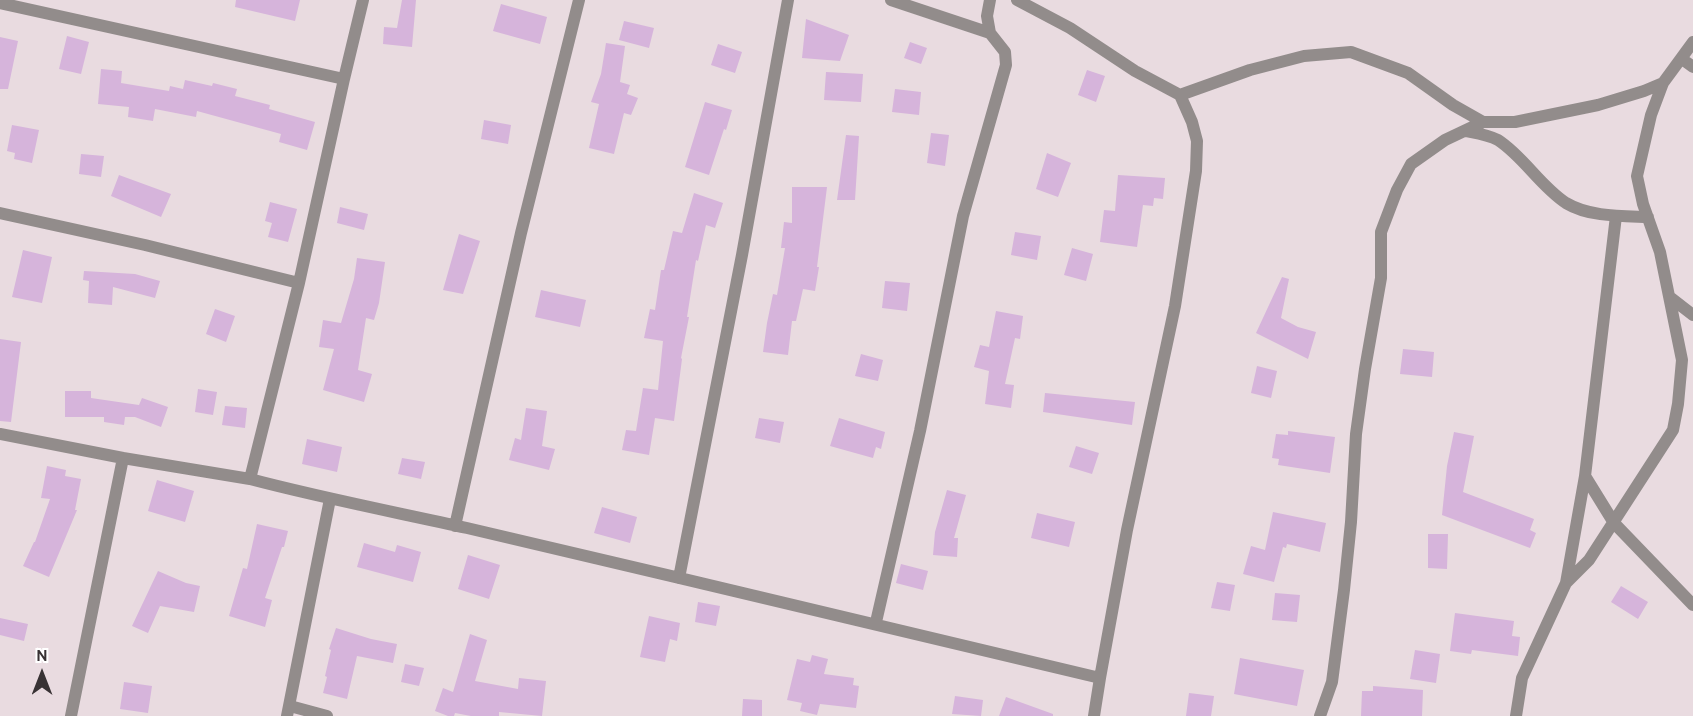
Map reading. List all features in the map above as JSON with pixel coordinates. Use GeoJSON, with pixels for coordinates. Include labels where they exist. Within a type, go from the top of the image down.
{"type":"FeatureCollection","features":[{"type":"Feature","properties":{"kind":"street"},"geometry":{"type":"LineString","coordinates":[[250,479],[299,283],[363,0]]}},
{"type":"Feature","properties":{"kind":"street"},"geometry":{"type":"LineString","coordinates":[[455,526],[521,233],[579,0]]}},
{"type":"Feature","properties":{"kind":"street"},"geometry":{"type":"LineString","coordinates":[[679,578],[742,255],[788,0]]}},
{"type":"Feature","properties":{"kind":"street"},"geometry":{"type":"LineString","coordinates":[[891,0],[990,33]]}},
{"type":"Feature","properties":{"kind":"street"},"geometry":{"type":"LineString","coordinates":[[876,622],[920,431],[963,216],[1006,65],[1005,51],[990,33],[987,16],[990,0]]}},
{"type":"Feature","properties":{"kind":"street"},"geometry":{"type":"LineString","coordinates":[[1017,0],[1070,28],[1136,71],[1180,95],[1192,122],[1197,141],[1196,171],[1175,306],[1127,530],[1094,716]]}},
{"type":"Feature","properties":{"kind":"street"},"geometry":{"type":"LineString","coordinates":[[0,3],[344,79]]}},
{"type":"Feature","properties":{"kind":"street"},"geometry":{"type":"LineString","coordinates":[[1566,583],[1589,560],[1673,429],[1682,360],[1660,252],[1637,176],[1651,115],[1663,83],[1693,42]]}},
{"type":"Feature","properties":{"kind":"street"},"geometry":{"type":"LineString","coordinates":[[1180,95],[1250,70],[1304,56],[1351,51],[1408,73],[1453,105],[1484,122]]}},
{"type":"Feature","properties":{"kind":"street"},"geometry":{"type":"LineString","coordinates":[[1682,59],[1693,67]]}},
{"type":"Feature","properties":{"kind":"street"},"geometry":{"type":"LineString","coordinates":[[1320,716],[1332,682],[1344,590],[1356,434],[1381,278],[1381,232],[1396,190],[1411,164],[1444,140],[1484,122],[1515,122],[1598,105],[1663,83]]}},
{"type":"Feature","properties":{"kind":"street"},"geometry":{"type":"LineString","coordinates":[[1466,131],[1496,139],[1547,188],[1568,204],[1591,212],[1616,216],[1648,217]]}},
{"type":"Feature","properties":{"kind":"street"},"geometry":{"type":"LineString","coordinates":[[0,213],[145,245],[299,283]]}},
{"type":"Feature","properties":{"kind":"street"},"geometry":{"type":"LineString","coordinates":[[1516,716],[1522,678],[1566,583],[1585,476],[1616,216]]}},
{"type":"Feature","properties":{"kind":"street"},"geometry":{"type":"LineString","coordinates":[[1671,298],[1693,315]]}},
{"type":"Feature","properties":{"kind":"street"},"geometry":{"type":"LineString","coordinates":[[0,434],[123,458],[250,479],[876,622],[1100,678]]}},
{"type":"Feature","properties":{"kind":"street"},"geometry":{"type":"LineString","coordinates":[[71,716],[123,458]]}},
{"type":"Feature","properties":{"kind":"street"},"geometry":{"type":"LineString","coordinates":[[1585,476],[1614,524],[1693,605]]}},
{"type":"Feature","properties":{"kind":"street"},"geometry":{"type":"LineString","coordinates":[[327,716],[289,711],[330,499]]}},
{"type":"Feature","properties":{"kind":"building"},"geometry":{"type":"Polygon","coordinates":[[[236,0],[300,0],[295,21],[235,7],[236,0]]]}},
{"type":"Feature","properties":{"kind":"building"},"geometry":{"type":"Polygon","coordinates":[[[402,0],[416,0],[412,47],[383,44],[384,27],[397,28],[402,0]]]}},
{"type":"Feature","properties":{"kind":"building"},"geometry":{"type":"Polygon","coordinates":[[[501,4],[547,17],[540,44],[493,31],[501,4]]]}},
{"type":"Feature","properties":{"kind":"building"},"geometry":{"type":"Polygon","coordinates":[[[806,19],[849,35],[840,61],[802,58],[806,19]]]}},
{"type":"Feature","properties":{"kind":"building"},"geometry":{"type":"Polygon","coordinates":[[[624,21],[654,28],[649,48],[619,40],[624,21]]]}},
{"type":"Feature","properties":{"kind":"building"},"geometry":{"type":"Polygon","coordinates":[[[67,36],[89,42],[81,74],[59,69],[67,36]]]}},
{"type":"Feature","properties":{"kind":"building"},"geometry":{"type":"Polygon","coordinates":[[[0,37],[18,41],[8,89],[0,89],[0,37]]]}},
{"type":"Feature","properties":{"kind":"building"},"geometry":{"type":"Polygon","coordinates":[[[910,42],[927,48],[921,64],[904,58],[910,42]]]}},
{"type":"Feature","properties":{"kind":"building"},"geometry":{"type":"Polygon","coordinates":[[[606,43],[625,46],[620,82],[630,85],[627,94],[638,98],[631,115],[624,113],[614,154],[589,148],[599,104],[591,102],[601,74],[606,43]]]}},
{"type":"Feature","properties":{"kind":"building"},"geometry":{"type":"Polygon","coordinates":[[[718,44],[742,52],[735,73],[711,65],[718,44]]]}},
{"type":"Feature","properties":{"kind":"building"},"geometry":{"type":"Polygon","coordinates":[[[101,69],[122,71],[121,83],[169,91],[170,86],[183,89],[185,80],[212,86],[213,83],[237,89],[235,96],[270,105],[269,109],[315,122],[307,150],[279,142],[281,134],[197,111],[196,117],[155,109],[153,121],[128,117],[129,107],[98,104],[101,69]]]}},
{"type":"Feature","properties":{"kind":"building"},"geometry":{"type":"Polygon","coordinates":[[[1087,70],[1105,76],[1096,102],[1078,95],[1087,70]]]}},
{"type":"Feature","properties":{"kind":"building"},"geometry":{"type":"Polygon","coordinates":[[[826,72],[863,74],[861,102],[824,100],[826,72]]]}},
{"type":"Feature","properties":{"kind":"building"},"geometry":{"type":"Polygon","coordinates":[[[895,89],[921,92],[919,115],[892,112],[895,89]]]}},
{"type":"Feature","properties":{"kind":"building"},"geometry":{"type":"Polygon","coordinates":[[[705,102],[732,110],[709,175],[685,167],[705,102]]]}},
{"type":"Feature","properties":{"kind":"building"},"geometry":{"type":"Polygon","coordinates":[[[484,120],[511,125],[508,144],[481,139],[484,120]]]}},
{"type":"Feature","properties":{"kind":"building"},"geometry":{"type":"Polygon","coordinates":[[[12,125],[39,130],[32,163],[14,159],[15,153],[7,151],[12,125]]]}},
{"type":"Feature","properties":{"kind":"building"},"geometry":{"type":"Polygon","coordinates":[[[931,133],[949,135],[945,166],[927,163],[931,133]]]}},
{"type":"Feature","properties":{"kind":"building"},"geometry":{"type":"Polygon","coordinates":[[[846,135],[859,136],[855,200],[837,200],[846,135]]]}},
{"type":"Feature","properties":{"kind":"building"},"geometry":{"type":"Polygon","coordinates":[[[1047,153],[1071,163],[1058,197],[1036,189],[1047,153]]]}},
{"type":"Feature","properties":{"kind":"building"},"geometry":{"type":"Polygon","coordinates":[[[81,154],[104,156],[101,177],[79,174],[81,154]]]}},
{"type":"Feature","properties":{"kind":"building"},"geometry":{"type":"Polygon","coordinates":[[[119,175],[171,194],[161,217],[111,196],[119,175]]]}},
{"type":"Feature","properties":{"kind":"building"},"geometry":{"type":"Polygon","coordinates":[[[1118,175],[1165,178],[1163,199],[1154,198],[1153,206],[1143,205],[1137,247],[1100,242],[1104,210],[1115,211],[1118,175]]]}},
{"type":"Feature","properties":{"kind":"building"},"geometry":{"type":"Polygon","coordinates":[[[792,187],[827,187],[815,291],[803,289],[796,321],[792,321],[788,355],[763,352],[773,294],[777,295],[785,248],[781,248],[784,222],[792,223],[792,187]]]}},
{"type":"Feature","properties":{"kind":"building"},"geometry":{"type":"Polygon","coordinates":[[[694,193],[723,203],[715,228],[706,225],[698,261],[696,260],[674,421],[655,418],[649,455],[622,450],[626,430],[636,431],[643,388],[658,390],[663,341],[644,338],[650,309],[655,310],[661,270],[664,270],[673,231],[682,233],[694,193]]]}},
{"type":"Feature","properties":{"kind":"building"},"geometry":{"type":"Polygon","coordinates":[[[270,202],[297,209],[288,242],[268,237],[272,223],[265,221],[270,202]]]}},
{"type":"Feature","properties":{"kind":"building"},"geometry":{"type":"Polygon","coordinates":[[[340,207],[368,214],[364,230],[337,223],[340,207]]]}},
{"type":"Feature","properties":{"kind":"building"},"geometry":{"type":"Polygon","coordinates":[[[1015,232],[1041,236],[1037,260],[1011,255],[1015,232]]]}},
{"type":"Feature","properties":{"kind":"building"},"geometry":{"type":"Polygon","coordinates":[[[459,234],[480,241],[463,294],[443,290],[459,234]]]}},
{"type":"Feature","properties":{"kind":"building"},"geometry":{"type":"Polygon","coordinates":[[[1072,248],[1093,254],[1086,281],[1064,275],[1072,248]]]}},
{"type":"Feature","properties":{"kind":"building"},"geometry":{"type":"Polygon","coordinates":[[[23,250],[52,257],[42,303],[12,297],[23,250]]]}},
{"type":"Feature","properties":{"kind":"building"},"geometry":{"type":"Polygon","coordinates":[[[357,258],[385,262],[374,320],[366,318],[358,370],[372,374],[364,402],[323,390],[334,349],[319,347],[323,320],[341,323],[354,279],[357,258]]]}},
{"type":"Feature","properties":{"kind":"building"},"geometry":{"type":"Polygon","coordinates":[[[84,271],[135,274],[160,281],[155,298],[113,287],[112,305],[88,303],[89,281],[83,280],[84,271]]]}},
{"type":"Feature","properties":{"kind":"building"},"geometry":{"type":"Polygon","coordinates":[[[1282,277],[1289,279],[1281,318],[1298,327],[1316,332],[1308,359],[1256,333],[1282,277]]]}},
{"type":"Feature","properties":{"kind":"building"},"geometry":{"type":"Polygon","coordinates":[[[885,281],[910,283],[907,311],[882,308],[885,281]]]}},
{"type":"Feature","properties":{"kind":"building"},"geometry":{"type":"Polygon","coordinates":[[[541,290],[586,300],[580,327],[535,317],[541,290]]]}},
{"type":"Feature","properties":{"kind":"building"},"geometry":{"type":"Polygon","coordinates":[[[215,309],[235,316],[226,342],[206,334],[215,309]]]}},
{"type":"Feature","properties":{"kind":"building"},"geometry":{"type":"Polygon","coordinates":[[[996,311],[1023,316],[1020,339],[1015,338],[1005,384],[1014,385],[1011,408],[985,404],[989,371],[974,367],[980,345],[989,347],[996,311]]]}},
{"type":"Feature","properties":{"kind":"building"},"geometry":{"type":"Polygon","coordinates":[[[0,339],[21,342],[11,422],[0,421],[0,339]]]}},
{"type":"Feature","properties":{"kind":"building"},"geometry":{"type":"Polygon","coordinates":[[[1403,349],[1434,352],[1432,377],[1400,374],[1403,349]]]}},
{"type":"Feature","properties":{"kind":"building"},"geometry":{"type":"Polygon","coordinates":[[[861,354],[883,360],[878,381],[855,376],[861,354]]]}},
{"type":"Feature","properties":{"kind":"building"},"geometry":{"type":"Polygon","coordinates":[[[1257,366],[1277,371],[1271,398],[1251,393],[1257,366]]]}},
{"type":"Feature","properties":{"kind":"building"},"geometry":{"type":"Polygon","coordinates":[[[198,389],[217,392],[213,415],[195,412],[198,389]]]}},
{"type":"Feature","properties":{"kind":"building"},"geometry":{"type":"Polygon","coordinates":[[[65,391],[91,391],[91,398],[139,405],[142,398],[168,407],[161,427],[135,417],[125,417],[124,425],[104,422],[104,417],[65,417],[65,391]]]}},
{"type":"Feature","properties":{"kind":"building"},"geometry":{"type":"Polygon","coordinates":[[[1045,393],[1135,402],[1132,425],[1043,412],[1045,393]]]}},
{"type":"Feature","properties":{"kind":"building"},"geometry":{"type":"Polygon","coordinates":[[[225,406],[247,408],[245,428],[222,425],[225,406]]]}},
{"type":"Feature","properties":{"kind":"building"},"geometry":{"type":"Polygon","coordinates":[[[526,408],[547,411],[542,446],[555,449],[549,470],[509,460],[515,438],[521,440],[526,408]]]}},
{"type":"Feature","properties":{"kind":"building"},"geometry":{"type":"Polygon","coordinates":[[[759,418],[784,422],[780,443],[755,438],[759,418]]]}},
{"type":"Feature","properties":{"kind":"building"},"geometry":{"type":"Polygon","coordinates":[[[839,418],[885,432],[881,449],[876,447],[873,458],[830,446],[839,418]]]}},
{"type":"Feature","properties":{"kind":"building"},"geometry":{"type":"Polygon","coordinates":[[[1288,431],[1335,437],[1330,473],[1278,465],[1279,459],[1272,458],[1276,434],[1288,435],[1288,431]]]}},
{"type":"Feature","properties":{"kind":"building"},"geometry":{"type":"Polygon","coordinates":[[[1454,432],[1474,436],[1463,492],[1534,519],[1530,530],[1536,533],[1530,548],[1442,515],[1447,466],[1454,432]]]}},
{"type":"Feature","properties":{"kind":"building"},"geometry":{"type":"Polygon","coordinates":[[[307,439],[342,447],[337,472],[302,464],[307,439]]]}},
{"type":"Feature","properties":{"kind":"building"},"geometry":{"type":"Polygon","coordinates":[[[1076,446],[1099,453],[1092,474],[1069,467],[1076,446]]]}},
{"type":"Feature","properties":{"kind":"building"},"geometry":{"type":"Polygon","coordinates":[[[402,458],[425,462],[421,479],[398,474],[402,458]]]}},
{"type":"Feature","properties":{"kind":"building"},"geometry":{"type":"Polygon","coordinates":[[[47,466],[66,470],[65,476],[81,479],[75,510],[77,510],[49,577],[23,566],[35,542],[50,499],[41,498],[47,466]]]}},
{"type":"Feature","properties":{"kind":"building"},"geometry":{"type":"Polygon","coordinates":[[[157,480],[194,491],[185,522],[148,511],[157,480]]]}},
{"type":"Feature","properties":{"kind":"building"},"geometry":{"type":"Polygon","coordinates":[[[947,490],[966,495],[954,538],[958,538],[957,557],[933,555],[935,532],[947,490]]]}},
{"type":"Feature","properties":{"kind":"building"},"geometry":{"type":"Polygon","coordinates":[[[602,507],[637,517],[630,543],[594,533],[602,507]]]}},
{"type":"Feature","properties":{"kind":"building"},"geometry":{"type":"Polygon","coordinates":[[[1273,512],[1326,523],[1320,552],[1287,544],[1286,548],[1283,547],[1274,582],[1243,574],[1251,546],[1265,550],[1273,512]]]}},
{"type":"Feature","properties":{"kind":"building"},"geometry":{"type":"Polygon","coordinates":[[[1037,513],[1075,522],[1069,547],[1031,538],[1037,513]]]}},
{"type":"Feature","properties":{"kind":"building"},"geometry":{"type":"Polygon","coordinates":[[[257,524],[288,531],[265,598],[272,600],[265,627],[229,616],[243,568],[247,569],[257,524]]]}},
{"type":"Feature","properties":{"kind":"building"},"geometry":{"type":"Polygon","coordinates":[[[1428,534],[1448,534],[1447,569],[1428,568],[1428,534]]]}},
{"type":"Feature","properties":{"kind":"building"},"geometry":{"type":"Polygon","coordinates":[[[364,543],[395,552],[397,545],[421,552],[413,582],[357,567],[364,543]]]}},
{"type":"Feature","properties":{"kind":"building"},"geometry":{"type":"Polygon","coordinates":[[[468,555],[500,565],[489,599],[458,589],[468,555]]]}},
{"type":"Feature","properties":{"kind":"building"},"geometry":{"type":"Polygon","coordinates":[[[901,564],[928,571],[923,590],[896,583],[901,564]]]}},
{"type":"Feature","properties":{"kind":"building"},"geometry":{"type":"Polygon","coordinates":[[[158,571],[186,583],[200,586],[194,612],[160,606],[148,633],[132,626],[158,571]]]}},
{"type":"Feature","properties":{"kind":"building"},"geometry":{"type":"Polygon","coordinates":[[[1217,582],[1235,585],[1230,611],[1211,608],[1217,582]]]}},
{"type":"Feature","properties":{"kind":"building"},"geometry":{"type":"Polygon","coordinates":[[[1621,586],[1648,602],[1638,619],[1611,602],[1621,586]]]}},
{"type":"Feature","properties":{"kind":"building"},"geometry":{"type":"Polygon","coordinates":[[[1275,593],[1300,595],[1297,622],[1272,620],[1275,593]]]}},
{"type":"Feature","properties":{"kind":"building"},"geometry":{"type":"Polygon","coordinates":[[[698,602],[720,606],[716,626],[695,622],[698,602]]]}},
{"type":"Feature","properties":{"kind":"building"},"geometry":{"type":"Polygon","coordinates":[[[1455,613],[1514,621],[1512,636],[1520,637],[1518,656],[1472,650],[1471,654],[1450,651],[1455,613]]]}},
{"type":"Feature","properties":{"kind":"building"},"geometry":{"type":"Polygon","coordinates":[[[649,616],[680,623],[677,641],[670,639],[665,662],[640,657],[649,616]]]}},
{"type":"Feature","properties":{"kind":"building"},"geometry":{"type":"Polygon","coordinates":[[[0,618],[28,624],[24,641],[0,635],[0,618]]]}},
{"type":"Feature","properties":{"kind":"building"},"geometry":{"type":"Polygon","coordinates":[[[336,628],[397,644],[393,663],[357,656],[347,699],[323,693],[331,650],[329,649],[336,628]]]}},
{"type":"Feature","properties":{"kind":"building"},"geometry":{"type":"Polygon","coordinates":[[[470,634],[487,640],[475,681],[518,689],[519,678],[546,681],[542,716],[499,712],[499,716],[471,716],[455,713],[454,716],[448,716],[435,711],[443,688],[453,692],[470,634]]]}},
{"type":"Feature","properties":{"kind":"building"},"geometry":{"type":"Polygon","coordinates":[[[1415,650],[1440,654],[1436,683],[1410,679],[1415,650]]]}},
{"type":"Feature","properties":{"kind":"building"},"geometry":{"type":"Polygon","coordinates":[[[812,655],[828,659],[824,674],[854,678],[853,685],[859,686],[856,708],[820,704],[817,715],[800,711],[802,703],[787,700],[797,659],[810,662],[812,655]]]}},
{"type":"Feature","properties":{"kind":"building"},"geometry":{"type":"Polygon","coordinates":[[[1240,658],[1304,670],[1297,706],[1234,694],[1240,658]]]}},
{"type":"Feature","properties":{"kind":"building"},"geometry":{"type":"Polygon","coordinates":[[[405,664],[424,668],[419,686],[401,682],[405,664]]]}},
{"type":"Feature","properties":{"kind":"building"},"geometry":{"type":"Polygon","coordinates":[[[124,682],[152,686],[148,713],[120,709],[124,682]]]}},
{"type":"Feature","properties":{"kind":"building"},"geometry":{"type":"Polygon","coordinates":[[[1373,686],[1423,690],[1422,716],[1361,716],[1362,691],[1373,691],[1373,686]]]}},
{"type":"Feature","properties":{"kind":"building"},"geometry":{"type":"Polygon","coordinates":[[[1189,693],[1214,696],[1211,716],[1186,716],[1189,693]]]}},
{"type":"Feature","properties":{"kind":"building"},"geometry":{"type":"Polygon","coordinates":[[[955,696],[983,700],[981,716],[952,714],[955,696]]]}},
{"type":"Feature","properties":{"kind":"building"},"geometry":{"type":"Polygon","coordinates":[[[1006,697],[1053,714],[1053,716],[999,716],[1006,697]]]}},
{"type":"Feature","properties":{"kind":"building"},"geometry":{"type":"Polygon","coordinates":[[[743,699],[762,700],[762,716],[742,716],[743,699]]]}}]}
